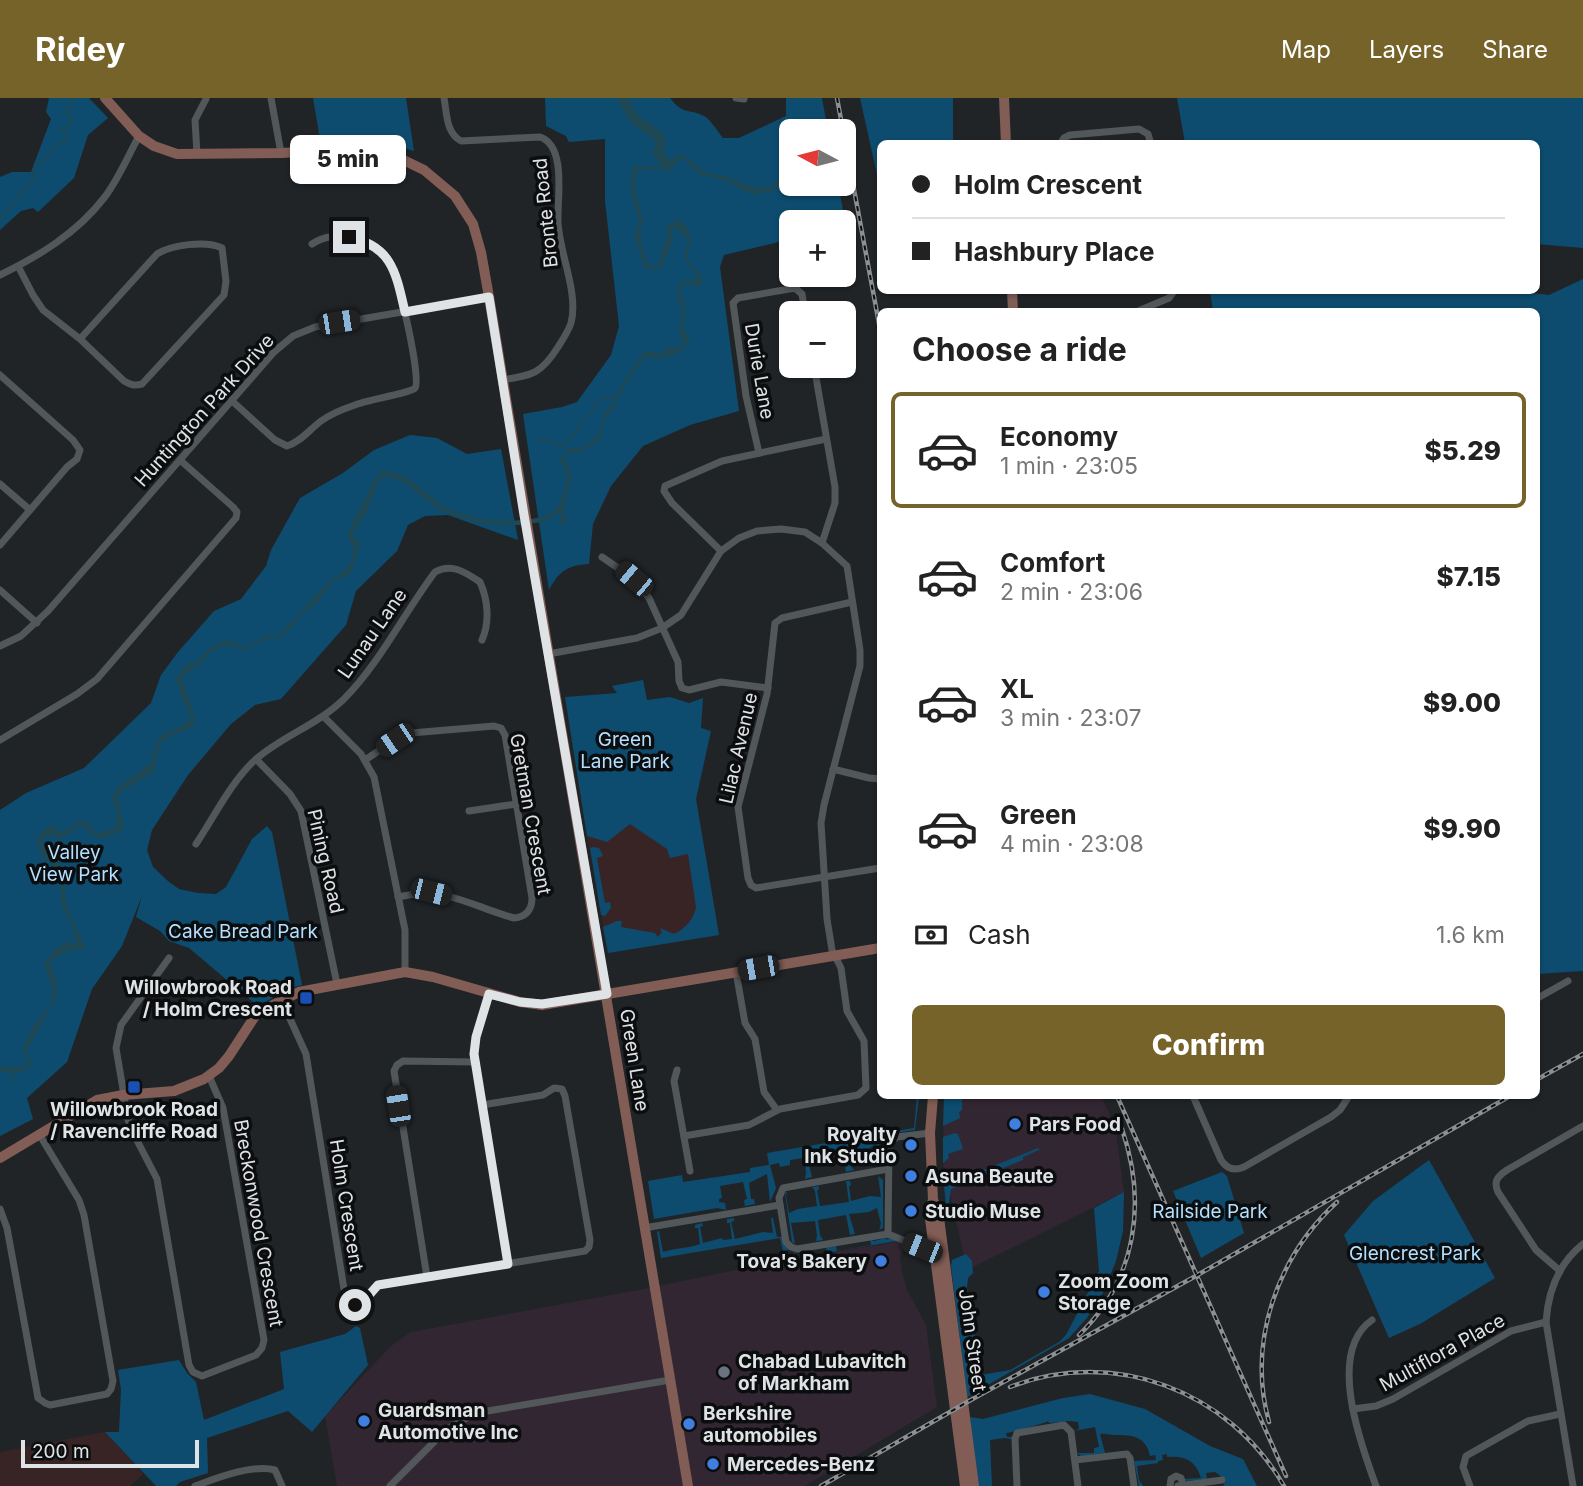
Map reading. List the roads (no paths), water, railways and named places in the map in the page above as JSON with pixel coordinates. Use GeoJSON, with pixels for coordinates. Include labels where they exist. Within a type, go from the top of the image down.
{"type":"FeatureCollection","features":[{"type":"Feature","properties":{"kind":"street","name":"Green Lane"},"geometry":{"type":"LineString","coordinates":[[106,98],[139,136],[154,146],[177,154],[352,149],[389,153],[424,170],[455,196],[472,224],[481,252],[489,297],[520,495],[607,994],[688,1486]]}},
{"type":"Feature","properties":{"kind":"street"},"geometry":{"type":"LineString","coordinates":[[271,98],[281,153]]}},
{"type":"Feature","properties":{"kind":"street","name":"Bronte Road"},"geometry":{"type":"LineString","coordinates":[[444,98],[450,129],[456,139],[461,141],[540,137],[550,143],[556,154],[558,223],[572,320],[569,330],[540,371],[502,380]]}},
{"type":"Feature","properties":{"kind":"street"},"geometry":{"type":"LineString","coordinates":[[736,98],[744,99]]}},
{"type":"Feature","properties":{"kind":"street"},"geometry":{"type":"LineString","coordinates":[[1004,98],[1006,140]]}},
{"type":"Feature","properties":{"kind":"street"},"geometry":{"type":"LineString","coordinates":[[197,154],[195,120],[206,99]]}},
{"type":"Feature","properties":{"kind":"street"},"geometry":{"type":"LineString","coordinates":[[1064,140],[1068,135],[1139,129],[1147,133],[1150,140]]}},
{"type":"Feature","properties":{"kind":"street"},"geometry":{"type":"LineString","coordinates":[[0,275],[51,248],[103,199],[139,136]]}},
{"type":"Feature","properties":{"kind":"street"},"geometry":{"type":"LineString","coordinates":[[231,400],[279,443],[287,446],[297,442],[321,421],[351,406],[367,400],[408,393],[416,387],[418,381],[405,312],[391,264],[372,244],[349,237],[322,238],[312,244]]}},
{"type":"Feature","properties":{"kind":"street"},"geometry":{"type":"LineString","coordinates":[[18,266],[43,310],[132,385],[142,384],[224,295],[226,281],[222,248],[205,243],[167,248],[157,254],[80,339]]}},
{"type":"Feature","properties":{"kind":"street","name":"Durie Lane"},"geometry":{"type":"LineString","coordinates":[[759,453],[746,396],[733,303],[738,298],[794,288],[802,294],[803,301]]}},
{"type":"Feature","properties":{"kind":"street"},"geometry":{"type":"LineString","coordinates":[[1146,308],[1170,298],[1172,294]]}},
{"type":"Feature","properties":{"kind":"street","name":"Huntington Park Drive"},"geometry":{"type":"LineString","coordinates":[[0,646],[21,636],[37,623],[231,400],[274,352],[293,336],[315,327],[489,297]]}},
{"type":"Feature","properties":{"kind":"street"},"geometry":{"type":"LineString","coordinates":[[0,375],[74,440],[80,450],[77,458],[0,545]]}},
{"type":"Feature","properties":{"kind":"street"},"geometry":{"type":"LineString","coordinates":[[816,378],[835,486],[835,503],[822,543]]}},
{"type":"Feature","properties":{"kind":"street"},"geometry":{"type":"LineString","coordinates":[[720,551],[671,503],[664,491],[665,486],[722,461],[826,439]]}},
{"type":"Feature","properties":{"kind":"street"},"geometry":{"type":"LineString","coordinates":[[0,740],[97,679],[236,518],[237,512],[233,507],[180,460]]}},
{"type":"Feature","properties":{"kind":"street"},"geometry":{"type":"LineString","coordinates":[[0,484],[30,510]]}},
{"type":"Feature","properties":{"kind":"street"},"geometry":{"type":"LineString","coordinates":[[548,654],[637,638],[662,628],[681,615],[720,551],[739,538],[757,531],[781,529],[805,533],[822,543],[847,566],[859,636],[860,666],[821,823],[827,919],[835,955],[841,968],[847,1010],[864,1041],[866,1090],[858,1096],[777,1110],[749,1125],[684,1136]]}},
{"type":"Feature","properties":{"kind":"street"},"geometry":{"type":"LineString","coordinates":[[602,557],[634,579],[649,598],[678,662],[682,688],[690,690],[721,682],[768,688]]}},
{"type":"Feature","properties":{"kind":"street","name":"Lunau Lane"},"geometry":{"type":"LineString","coordinates":[[195,844],[243,773],[256,760],[324,717],[366,674],[435,572],[452,568],[480,582],[484,590],[488,622],[482,640]]}},
{"type":"Feature","properties":{"kind":"street"},"geometry":{"type":"LineString","coordinates":[[0,590],[37,623]]}},
{"type":"Feature","properties":{"kind":"street","name":"Lilac Avenue"},"geometry":{"type":"LineString","coordinates":[[824,878],[753,887],[748,880],[739,802],[768,688],[773,628],[777,621],[852,602]]}},
{"type":"Feature","properties":{"kind":"street"},"geometry":{"type":"LineString","coordinates":[[324,717],[365,760],[375,781],[406,936],[405,972]]}},
{"type":"Feature","properties":{"kind":"street","name":"Gretman Crescent"},"geometry":{"type":"LineString","coordinates":[[365,760],[411,733],[496,726],[501,728],[505,735],[532,901],[530,910],[526,915],[512,918],[464,900],[431,892],[398,897]]}},
{"type":"Feature","properties":{"kind":"street","name":"Pining Road"},"geometry":{"type":"LineString","coordinates":[[256,760],[290,794],[301,811],[337,984]]}},
{"type":"Feature","properties":{"kind":"street"},"geometry":{"type":"LineString","coordinates":[[833,769],[877,779]]}},
{"type":"Feature","properties":{"kind":"street"},"geometry":{"type":"LineString","coordinates":[[469,811],[516,804]]}},
{"type":"Feature","properties":{"kind":"street"},"geometry":{"type":"LineString","coordinates":[[824,878],[877,869]]}},
{"type":"Feature","properties":{"kind":"street"},"geometry":{"type":"LineString","coordinates":[[0,1158],[91,1103],[123,1095],[174,1091],[209,1076],[229,1056],[257,1013],[299,992],[405,972],[520,1002],[542,1004],[877,948]]}},
{"type":"Feature","properties":{"kind":"street"},"geometry":{"type":"LineString","coordinates":[[123,1095],[116,1048],[118,1031],[169,958]]}},
{"type":"Feature","properties":{"kind":"street"},"geometry":{"type":"LineString","coordinates":[[736,972],[745,1023],[755,1039],[765,1092],[777,1110]]}},
{"type":"Feature","properties":{"kind":"street"},"geometry":{"type":"LineString","coordinates":[[1540,997],[1568,981]]}},
{"type":"Feature","properties":{"kind":"street"},"geometry":{"type":"LineString","coordinates":[[489,994],[476,1037],[475,1062],[508,1264]]}},
{"type":"Feature","properties":{"kind":"street","name":"Holm Crescent"},"geometry":{"type":"LineString","coordinates":[[281,999],[306,1054],[345,1289],[349,1301],[355,1305],[360,1305],[378,1285],[585,1251],[589,1247],[590,1240],[562,1089],[554,1088],[543,1095],[482,1105]]}},
{"type":"Feature","properties":{"kind":"street"},"geometry":{"type":"LineString","coordinates":[[427,1277],[394,1071],[403,1061],[475,1062]]}},
{"type":"Feature","properties":{"kind":"street"},"geometry":{"type":"LineString","coordinates":[[677,1070],[674,1081],[690,1171]]}},
{"type":"Feature","properties":{"kind":"street","name":"Breckonwood Crescent"},"geometry":{"type":"LineString","coordinates":[[123,1095],[129,1125],[157,1179],[189,1365],[196,1375],[205,1376],[256,1355],[264,1340],[223,1108],[209,1076]]}},
{"type":"Feature","properties":{"kind":"street","name":"John Street"},"geometry":{"type":"LineString","coordinates":[[933,1099],[930,1133],[933,1200],[929,1211],[974,1486]]}},
{"type":"Feature","properties":{"kind":"street"},"geometry":{"type":"LineString","coordinates":[[1194,1099],[1223,1163],[1234,1169],[1244,1167],[1331,1117],[1343,1107],[1347,1099]]}},
{"type":"Feature","properties":{"kind":"street"},"geometry":{"type":"LineString","coordinates":[[1560,1271],[1536,1250],[1495,1186],[1496,1180],[1507,1170],[1583,1126]]}},
{"type":"Feature","properties":{"kind":"street"},"geometry":{"type":"LineString","coordinates":[[888,1234],[888,1147],[893,1138],[930,1133]]}},
{"type":"Feature","properties":{"kind":"street"},"geometry":{"type":"LineString","coordinates":[[0,1209],[8,1228],[38,1398],[50,1405],[107,1394],[113,1381],[84,1215],[79,1200],[39,1135]]}},
{"type":"Feature","properties":{"kind":"street"},"geometry":{"type":"LineString","coordinates":[[888,1169],[788,1186],[780,1193],[786,1242],[793,1248],[888,1234],[922,1248]]}},
{"type":"Feature","properties":{"kind":"street"},"geometry":{"type":"LineString","coordinates":[[644,1228],[780,1205]]}},
{"type":"Feature","properties":{"kind":"street"},"geometry":{"type":"LineString","coordinates":[[1573,1486],[1546,1322],[1550,1294],[1560,1271],[1583,1244]]}},
{"type":"Feature","properties":{"kind":"street"},"geometry":{"type":"LineString","coordinates":[[1372,1320],[1357,1336],[1350,1375],[1355,1428],[1376,1486]]}},
{"type":"Feature","properties":{"kind":"street","name":"Multiflora Place"},"geometry":{"type":"LineString","coordinates":[[1353,1409],[1376,1406],[1393,1399],[1511,1331],[1546,1322]]}},
{"type":"Feature","properties":{"kind":"street"},"geometry":{"type":"LineString","coordinates":[[391,1485],[447,1429],[476,1413],[670,1380]]}},
{"type":"Feature","properties":{"kind":"street"},"geometry":{"type":"LineString","coordinates":[[1470,1486],[1463,1467],[1466,1456],[1528,1421],[1560,1414]]}},
{"type":"Feature","properties":{"kind":"street","name":"John Street"},"geometry":{"type":"LineString","coordinates":[[962,1421],[965,1486]]}},
{"type":"Feature","properties":{"kind":"street"},"geometry":{"type":"LineString","coordinates":[[1017,1486],[1015,1437],[1020,1431],[1067,1425],[1078,1486]]}},
{"type":"Feature","properties":{"kind":"street"},"geometry":{"type":"LineString","coordinates":[[1075,1460],[1127,1454],[1134,1486]]}},
{"type":"Feature","properties":{"kind":"street"},"geometry":{"type":"LineString","coordinates":[[195,1486],[251,1470],[271,1468],[275,1470],[282,1486]]}},
{"type":"Feature","properties":{"kind":"street"},"geometry":{"type":"LineString","coordinates":[[1170,1486],[1172,1478],[1176,1476],[1181,1478],[1183,1485]]}},
{"type":"Feature","properties":{"kind":"street"},"geometry":{"type":"LineString","coordinates":[[1178,1486],[1222,1480]]}},
{"type":"Feature","properties":{"kind":"waterway"},"geometry":{"type":"LineString","coordinates":[[0,220],[32,181],[35,167],[52,153],[60,141],[67,140],[67,132],[61,129],[71,123],[66,111],[73,98]]}},
{"type":"Feature","properties":{"kind":"waterway"},"geometry":{"type":"LineString","coordinates":[[623,98],[635,119],[658,137],[658,153],[668,166]]}},
{"type":"Feature","properties":{"kind":"waterway"},"geometry":{"type":"LineString","coordinates":[[539,440],[562,446],[579,427],[581,420],[593,411],[596,403],[602,398],[616,398]]}},
{"type":"Feature","properties":{"kind":"railway"},"geometry":{"type":"LineString","coordinates":[[837,98],[877,313]]}},
{"type":"Feature","properties":{"kind":"railway"},"geometry":{"type":"LineString","coordinates":[[1540,1078],[1583,1054]]}},
{"type":"Feature","properties":{"kind":"railway"},"geometry":{"type":"LineString","coordinates":[[1118,1099],[1286,1476]]}},
{"type":"Feature","properties":{"kind":"railway"},"geometry":{"type":"LineString","coordinates":[[821,1486],[1505,1099]]}},
{"type":"Feature","properties":{"kind":"railway"},"geometry":{"type":"LineString","coordinates":[[1079,1335],[1099,1313],[1114,1289],[1132,1238],[1134,1184],[1122,1129]]}},
{"type":"Feature","properties":{"kind":"railway"},"geometry":{"type":"LineString","coordinates":[[1269,1422],[1263,1392],[1262,1362],[1272,1303],[1298,1248],[1337,1202]]}},
{"type":"Feature","properties":{"kind":"railway"},"geometry":{"type":"LineString","coordinates":[[1010,1387],[1049,1376],[1089,1372],[1127,1375],[1165,1386],[1200,1402],[1232,1424],[1261,1453],[1284,1486]]}},
{"type":"Feature","properties":{"kind":"place","name":"Willowbrook Road / Holm Crescent"},"geometry":{"type":"Point","coordinates":[306,998]}},
{"type":"Feature","properties":{"kind":"place","name":"Willowbrook Road / Ravencliffe Road"},"geometry":{"type":"Point","coordinates":[134,1087]}},
{"type":"Feature","properties":{"kind":"place","name":"Pars Food"},"geometry":{"type":"Point","coordinates":[1015,1124]}},
{"type":"Feature","properties":{"kind":"place","name":"Royalty Ink Studio"},"geometry":{"type":"Point","coordinates":[911,1145]}},
{"type":"Feature","properties":{"kind":"place","name":"Asuna Beaute"},"geometry":{"type":"Point","coordinates":[911,1176]}},
{"type":"Feature","properties":{"kind":"place","name":"Studio Muse"},"geometry":{"type":"Point","coordinates":[911,1211]}},
{"type":"Feature","properties":{"kind":"place","name":"Tova's Bakery"},"geometry":{"type":"Point","coordinates":[881,1261]}},
{"type":"Feature","properties":{"kind":"place","name":"Zoom Zoom Storage"},"geometry":{"type":"Point","coordinates":[1044,1292]}},
{"type":"Feature","properties":{"kind":"place","name":"Chabad Lubavitch of Markham"},"geometry":{"type":"Point","coordinates":[724,1372]}},
{"type":"Feature","properties":{"kind":"place","name":"Guardsman Automotive Inc"},"geometry":{"type":"Point","coordinates":[364,1421]}},
{"type":"Feature","properties":{"kind":"place","name":"Berkshire automobiles"},"geometry":{"type":"Point","coordinates":[689,1424]}},
{"type":"Feature","properties":{"kind":"place","name":"Mercedes-Benz"},"geometry":{"type":"Point","coordinates":[713,1464]}},
{"type":"Feature","properties":{"kind":"park label","name":"Green Lane Park"},"geometry":{"type":"Point","coordinates":[625,750]}},
{"type":"Feature","properties":{"kind":"park label","name":"Valley View Park"},"geometry":{"type":"Point","coordinates":[74,863]}},
{"type":"Feature","properties":{"kind":"park label","name":"Cake Bread Park"},"geometry":{"type":"Point","coordinates":[243,931]}},
{"type":"Feature","properties":{"kind":"park label","name":"Railside Park"},"geometry":{"type":"Point","coordinates":[1210,1211]}},
{"type":"Feature","properties":{"kind":"park label","name":"Glencrest Park"},"geometry":{"type":"Point","coordinates":[1415,1253]}}]}
